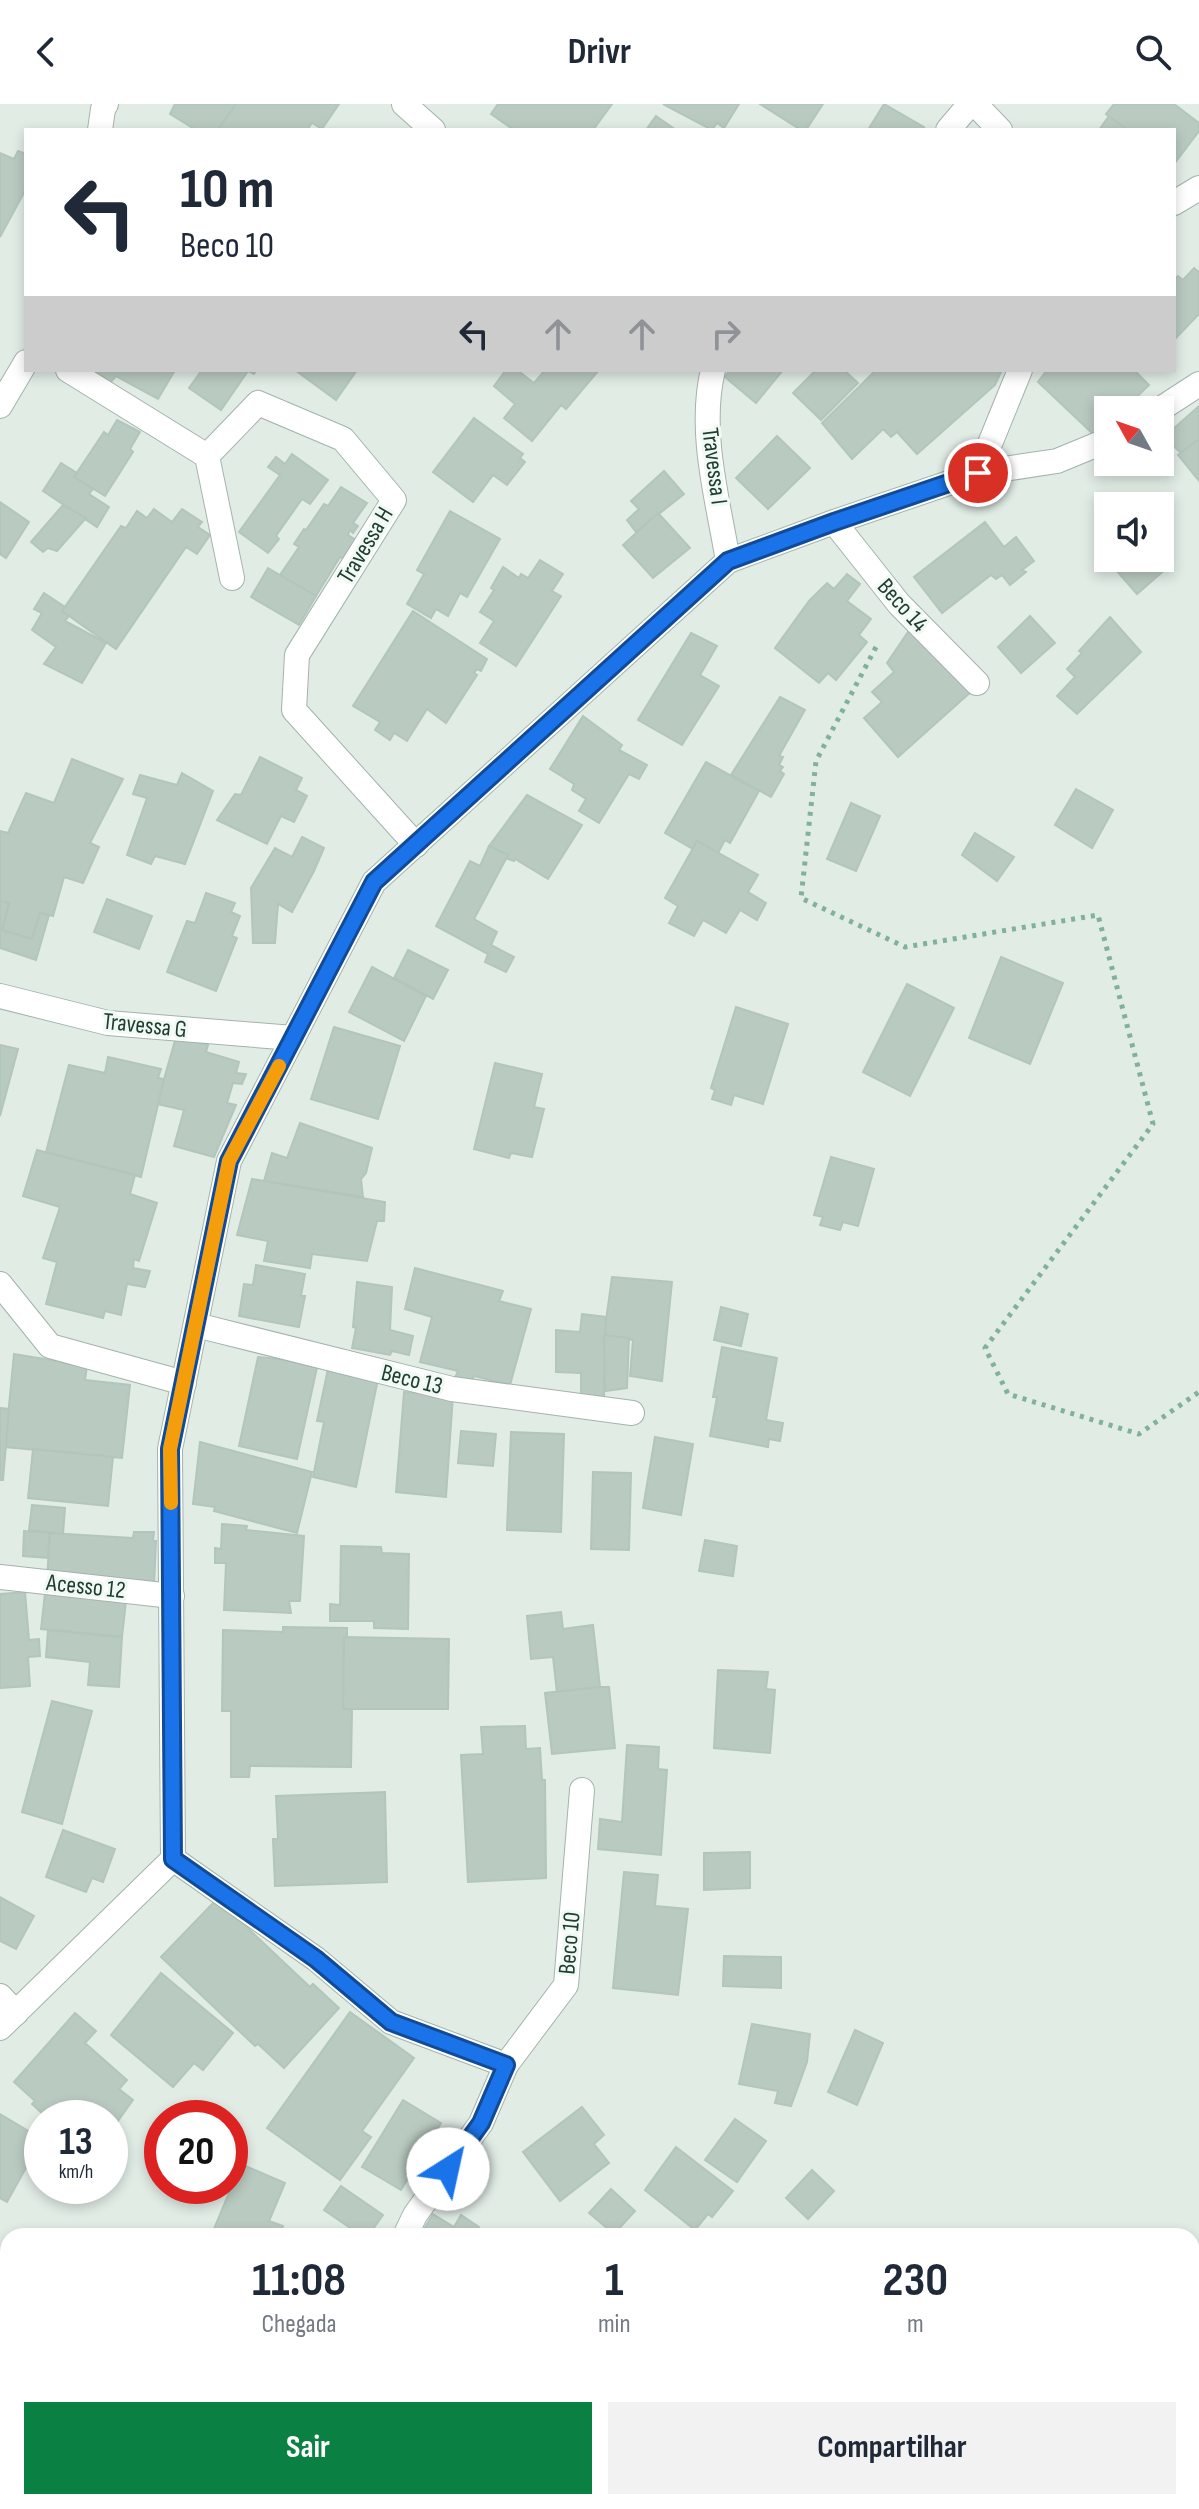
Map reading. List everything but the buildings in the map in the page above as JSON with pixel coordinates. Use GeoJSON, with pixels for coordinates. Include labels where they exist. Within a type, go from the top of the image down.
{"type":"FeatureCollection","features":[{"type":"Feature","properties":{"kind":"street"},"geometry":{"type":"LineString","coordinates":[[100,128],[106,104]]}},
{"type":"Feature","properties":{"kind":"street"},"geometry":{"type":"LineString","coordinates":[[404,104],[431,128]]}},
{"type":"Feature","properties":{"kind":"street"},"geometry":{"type":"LineString","coordinates":[[950,128],[972,104],[998,128]]}},
{"type":"Feature","properties":{"kind":"street"},"geometry":{"type":"LineString","coordinates":[[1176,202],[1199,188]]}},
{"type":"Feature","properties":{"kind":"street"},"geometry":{"type":"LineString","coordinates":[[0,406],[24,365]]}},
{"type":"Feature","properties":{"kind":"street"},"geometry":{"type":"LineString","coordinates":[[71,372],[207,456],[232,578]]}},
{"type":"Feature","properties":{"kind":"street","name":"Travessa I"},"geometry":{"type":"LineString","coordinates":[[713,372],[708,393],[709,445],[728,561]]}},
{"type":"Feature","properties":{"kind":"street"},"geometry":{"type":"LineString","coordinates":[[978,473],[1019,372]]}},
{"type":"Feature","properties":{"kind":"street"},"geometry":{"type":"LineString","coordinates":[[1174,400],[1199,384]]}},
{"type":"Feature","properties":{"kind":"street","name":"Travessa H"},"geometry":{"type":"LineString","coordinates":[[207,456],[258,403],[343,439],[394,500],[297,655],[294,710],[416,845]]}},
{"type":"Feature","properties":{"kind":"street"},"geometry":{"type":"LineString","coordinates":[[5,2012],[173,1859],[170,1449],[229,1161],[374,882],[728,561],[978,473],[1057,461],[1094,446]]}},
{"type":"Feature","properties":{"kind":"street","name":"Beco 14"},"geometry":{"type":"LineString","coordinates":[[834,522],[899,604],[977,683]]}},
{"type":"Feature","properties":{"kind":"street","name":"Travessa G"},"geometry":{"type":"LineString","coordinates":[[0,996],[108,1023],[293,1038]]}},
{"type":"Feature","properties":{"kind":"street"},"geometry":{"type":"LineString","coordinates":[[0,1284],[50,1346],[184,1383]]}},
{"type":"Feature","properties":{"kind":"street","name":"Beco 13"},"geometry":{"type":"LineString","coordinates":[[196,1325],[452,1389],[632,1413]]}},
{"type":"Feature","properties":{"kind":"street","name":"Acesso 12"},"geometry":{"type":"LineString","coordinates":[[0,1577],[172,1596]]}},
{"type":"Feature","properties":{"kind":"street","name":"Beco 10"},"geometry":{"type":"LineString","coordinates":[[409,2228],[481,2123],[506,2065],[566,1985],[582,1790]]}},
{"type":"Feature","properties":{"kind":"street"},"geometry":{"type":"LineString","coordinates":[[173,1859],[316,1959],[391,2022],[506,2065]]}},
{"type":"Feature","properties":{"kind":"path"},"geometry":{"type":"LineString","coordinates":[[899,604],[816,761],[801,898],[905,947],[1098,915],[1153,1124],[985,1348],[1008,1394],[1139,1434],[1199,1392]]}},
{"type":"Feature","properties":{"kind":"slow traffic"},"geometry":{"type":"LineString","coordinates":[[171,1503],[170,1449],[229,1161],[279,1066]]}},
{"type":"Feature","properties":{"kind":"route"},"geometry":{"type":"LineString","coordinates":[[448,2169],[481,2123],[506,2065],[391,2022],[316,1959],[173,1859],[170,1449],[229,1161],[374,882],[728,561],[978,473]]}}]}
